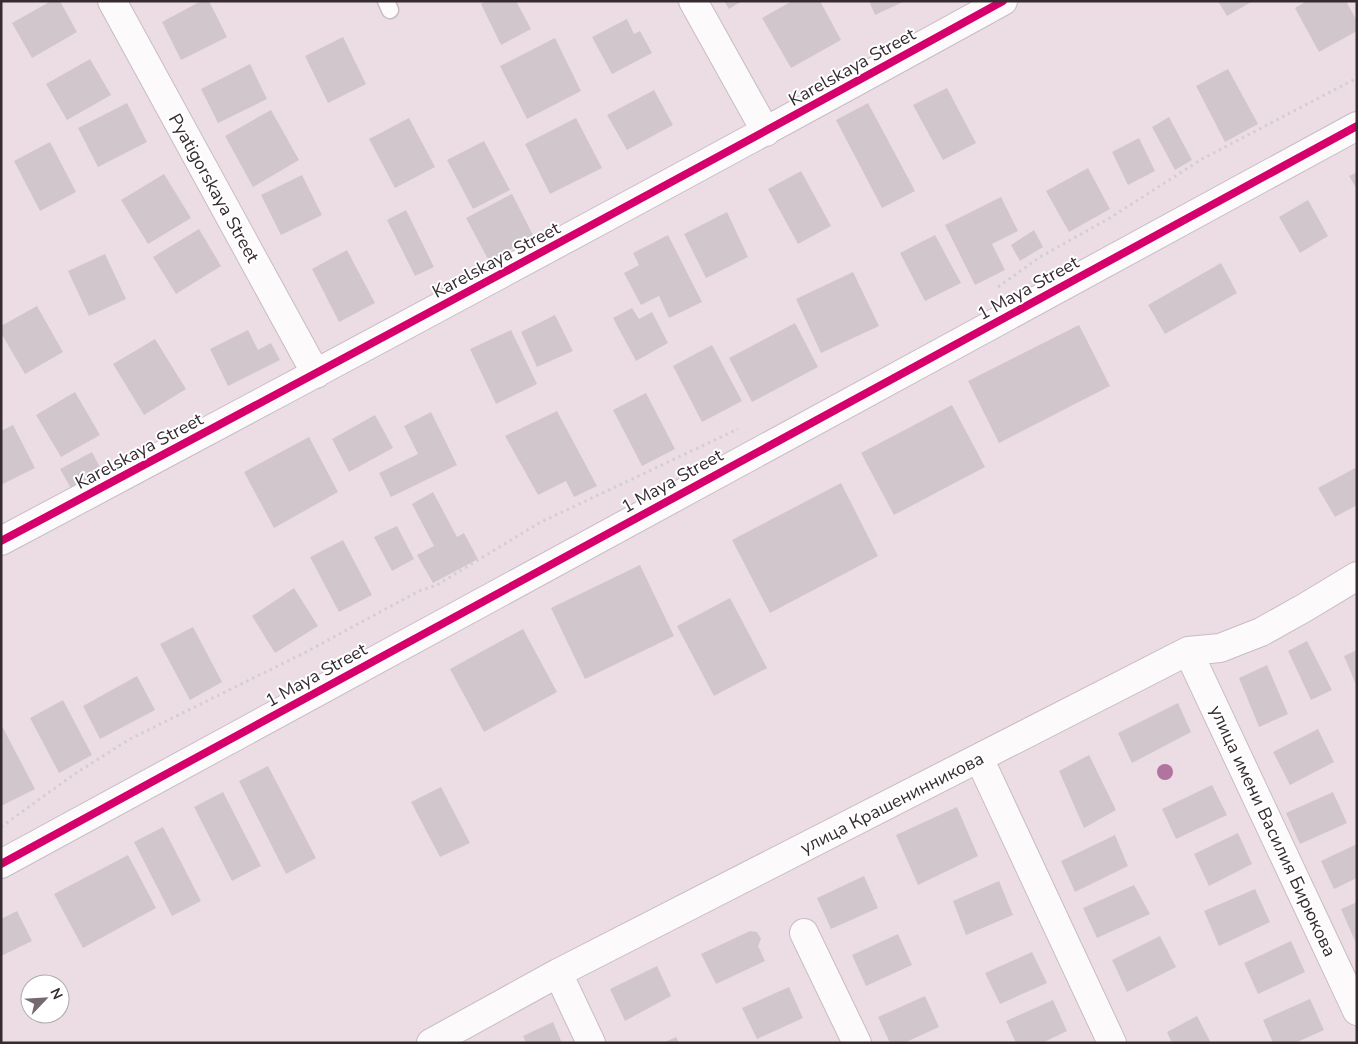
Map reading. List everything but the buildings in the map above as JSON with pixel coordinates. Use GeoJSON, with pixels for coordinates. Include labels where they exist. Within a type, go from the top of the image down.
{"type":"FeatureCollection","features":[{"type":"Feature","properties":{"kind":"street","name":"Pyatigorskaya Street"},"geometry":{"type":"LineString","coordinates":[[112,1],[316,374]]}},
{"type":"Feature","properties":{"kind":"street"},"geometry":{"type":"LineString","coordinates":[[693,1],[766,132]]}},
{"type":"Feature","properties":{"kind":"street","name":"Karelskaya Street"},"geometry":{"type":"LineString","coordinates":[[1,541],[766,132],[1003,1]]}},
{"type":"Feature","properties":{"kind":"street","name":"1 Maya Street"},"geometry":{"type":"LineString","coordinates":[[1,864],[1357,126]]}},
{"type":"Feature","properties":{"kind":"street","name":"улица Крашенинникова"},"geometry":{"type":"LineString","coordinates":[[431,1043],[558,973],[1188,651],[1220,648],[1261,632],[1357,576]]}},
{"type":"Feature","properties":{"kind":"street","name":"улица имени Василия Бирюкова"},"geometry":{"type":"LineString","coordinates":[[1188,651],[1357,1011]]}},
{"type":"Feature","properties":{"kind":"street"},"geometry":{"type":"LineString","coordinates":[[979,758],[1112,1043]]}},
{"type":"Feature","properties":{"kind":"street"},"geometry":{"type":"LineString","coordinates":[[804,933],[857,1043]]}},
{"type":"Feature","properties":{"kind":"street"},"geometry":{"type":"LineString","coordinates":[[558,973],[591,1043]]}},
{"type":"Feature","properties":{"kind":"path"},"geometry":{"type":"LineString","coordinates":[[995,289],[1040,257],[1108,219],[1202,159],[1357,78]]}},
{"type":"Feature","properties":{"kind":"path"},"geometry":{"type":"LineString","coordinates":[[1,827],[72,775],[130,739],[306,652],[419,591],[437,585],[539,523],[741,427]]}},
{"type":"Feature","properties":{"kind":"cycle path"},"geometry":{"type":"LineString","coordinates":[[1,541],[503,273],[1003,1]]}},
{"type":"Feature","properties":{"kind":"cycle path"},"geometry":{"type":"LineString","coordinates":[[1,864],[1357,126]]}}]}
